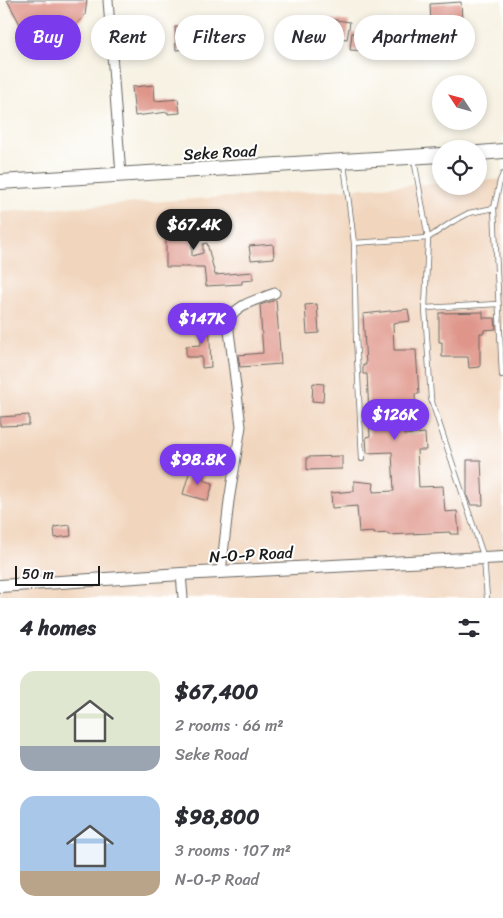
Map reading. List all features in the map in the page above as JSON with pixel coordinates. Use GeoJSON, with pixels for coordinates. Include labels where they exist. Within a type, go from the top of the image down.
{"type":"FeatureCollection","features":[{"type":"Feature","properties":{"kind":"main road"},"geometry":{"type":"LineString","coordinates":[[487,153],[503,152]]}},
{"type":"Feature","properties":{"kind":"main road","name":"Seke Road"},"geometry":{"type":"LineString","coordinates":[[0,182],[432,156]]}},
{"type":"Feature","properties":{"kind":"street"},"geometry":{"type":"LineString","coordinates":[[108,0],[121,174]]}},
{"type":"Feature","properties":{"kind":"street"},"geometry":{"type":"LineString","coordinates":[[221,572],[229,501],[242,426],[228,323],[231,314],[242,306],[275,293]]}},
{"type":"Feature","properties":{"kind":"street","name":"N-O-P Road"},"geometry":{"type":"LineString","coordinates":[[0,586],[181,574],[503,557]]}},
{"type":"Feature","properties":{"kind":"street"},"geometry":{"type":"LineString","coordinates":[[181,574],[183,598]]}},
{"type":"Feature","properties":{"kind":"lane"},"geometry":{"type":"LineString","coordinates":[[414,157],[428,238],[425,308],[431,399],[484,558],[486,598]]}},
{"type":"Feature","properties":{"kind":"lane"},"geometry":{"type":"LineString","coordinates":[[344,162],[354,242],[362,459]]}},
{"type":"Feature","properties":{"kind":"lane"},"geometry":{"type":"LineString","coordinates":[[502,375],[494,208],[503,174]]}},
{"type":"Feature","properties":{"kind":"lane"},"geometry":{"type":"LineString","coordinates":[[354,242],[428,238],[469,213],[494,208]]}},
{"type":"Feature","properties":{"kind":"lane"},"geometry":{"type":"LineString","coordinates":[[425,308],[498,304]]}},
{"type":"Feature","properties":{"kind":"shaded area"},"geometry":{"type":"Polygon","coordinates":[[[503,179],[503,598],[0,598],[0,212],[432,184],[432,195],[487,195],[487,180],[503,179]]]}},
{"type":"Feature","properties":{"kind":"building"},"geometry":{"type":"Polygon","coordinates":[[[7,0],[87,0],[85,15],[81,19],[81,15],[15,15],[7,0]]]}},
{"type":"Feature","properties":{"kind":"building"},"geometry":{"type":"Polygon","coordinates":[[[461,2],[462,15],[431,15],[430,4],[461,2]]]}},
{"type":"Feature","properties":{"kind":"building"},"geometry":{"type":"Polygon","coordinates":[[[344,21],[350,22],[347,39],[344,39],[344,21]]]}},
{"type":"Feature","properties":{"kind":"building"},"geometry":{"type":"Polygon","coordinates":[[[352,33],[354,33],[354,50],[350,50],[352,33]]]}},
{"type":"Feature","properties":{"kind":"building"},"geometry":{"type":"Polygon","coordinates":[[[154,85],[155,101],[178,99],[180,113],[168,114],[168,112],[135,116],[132,87],[154,85]]]}},
{"type":"Feature","properties":{"kind":"building"},"geometry":{"type":"Polygon","coordinates":[[[166,212],[192,212],[192,256],[203,253],[203,244],[207,243],[215,275],[253,272],[253,280],[242,281],[242,284],[206,286],[204,267],[166,267],[166,212]]]}},
{"type":"Feature","properties":{"kind":"building"},"geometry":{"type":"Polygon","coordinates":[[[273,244],[274,258],[251,260],[249,246],[273,244]]]}},
{"type":"Feature","properties":{"kind":"building"},"geometry":{"type":"Polygon","coordinates":[[[276,300],[281,364],[240,367],[238,355],[263,353],[260,305],[276,300]]]}},
{"type":"Feature","properties":{"kind":"building"},"geometry":{"type":"Polygon","coordinates":[[[317,304],[319,333],[307,334],[305,305],[317,304]]]}},
{"type":"Feature","properties":{"kind":"building"},"geometry":{"type":"Polygon","coordinates":[[[408,309],[410,321],[393,323],[394,350],[416,350],[419,394],[415,394],[416,412],[403,412],[404,435],[425,433],[426,450],[417,450],[419,487],[443,486],[445,512],[457,511],[459,534],[450,534],[450,532],[388,535],[388,533],[374,534],[374,532],[359,533],[357,506],[332,508],[331,493],[354,491],[354,481],[374,483],[373,492],[394,491],[392,452],[367,453],[366,437],[370,436],[367,374],[363,374],[363,365],[366,365],[363,314],[408,309]]]}},
{"type":"Feature","properties":{"kind":"building"},"geometry":{"type":"Polygon","coordinates":[[[483,312],[483,318],[495,318],[496,329],[484,330],[484,333],[480,333],[480,367],[469,368],[468,357],[442,357],[442,342],[439,342],[439,313],[483,312]]]}},
{"type":"Feature","properties":{"kind":"building"},"geometry":{"type":"Polygon","coordinates":[[[209,318],[211,367],[202,368],[202,357],[186,357],[186,346],[201,345],[200,319],[209,318]]]}},
{"type":"Feature","properties":{"kind":"building"},"geometry":{"type":"Polygon","coordinates":[[[313,383],[324,384],[323,402],[312,401],[313,383]]]}},
{"type":"Feature","properties":{"kind":"building"},"geometry":{"type":"Polygon","coordinates":[[[29,415],[29,425],[0,426],[0,417],[29,415]]]}},
{"type":"Feature","properties":{"kind":"building"},"geometry":{"type":"Polygon","coordinates":[[[342,456],[342,469],[307,470],[307,457],[342,456]]]}},
{"type":"Feature","properties":{"kind":"building"},"geometry":{"type":"Polygon","coordinates":[[[467,460],[481,460],[483,505],[471,505],[467,496],[467,460]]]}},
{"type":"Feature","properties":{"kind":"building"},"geometry":{"type":"Polygon","coordinates":[[[190,470],[204,474],[203,480],[213,483],[208,501],[183,494],[190,470]]]}},
{"type":"Feature","properties":{"kind":"building"},"geometry":{"type":"Polygon","coordinates":[[[70,525],[71,536],[55,538],[54,527],[70,525]]]}}]}
